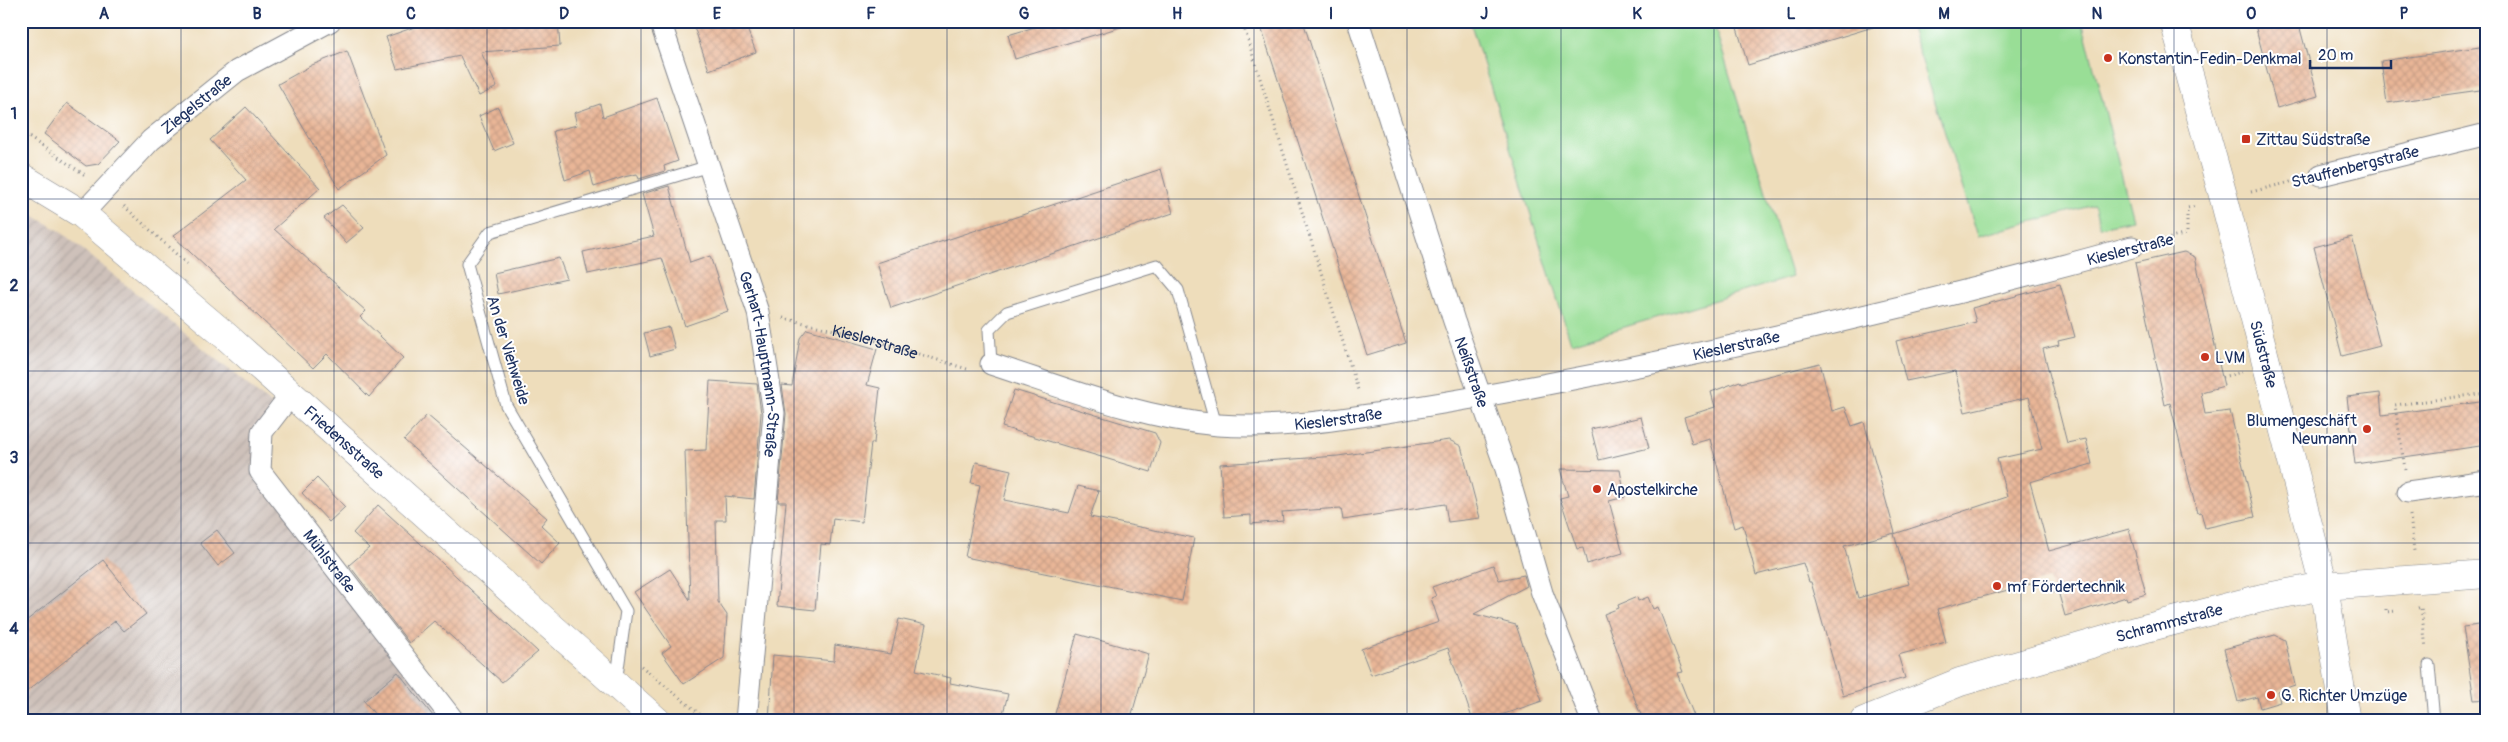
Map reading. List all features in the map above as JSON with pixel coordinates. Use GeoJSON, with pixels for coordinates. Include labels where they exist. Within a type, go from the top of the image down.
{"type":"FeatureCollection","features":[{"type":"Feature","properties":{"kind":"main road","name":"Südstraße"},"geometry":{"type":"LineString","coordinates":[[2174,21],[2224,199],[2324,586],[2346,721]]}},
{"type":"Feature","properties":{"kind":"main road","name":"Friedensstraße"},"geometry":{"type":"LineString","coordinates":[[21,177],[82,214],[292,393],[657,721]]}},
{"type":"Feature","properties":{"kind":"main road","name":"Schrammstraße"},"geometry":{"type":"LineString","coordinates":[[1864,721],[1960,682],[2262,598],[2324,586],[2487,574]]}},
{"type":"Feature","properties":{"kind":"street","name":"Ziegelstraße"},"geometry":{"type":"LineString","coordinates":[[82,214],[151,140],[238,71],[330,21]]}},
{"type":"Feature","properties":{"kind":"street","name":"Gerhart-Hauptmann-Straße"},"geometry":{"type":"LineString","coordinates":[[660,21],[758,312],[774,413],[746,721]]}},
{"type":"Feature","properties":{"kind":"street","name":"Neißstraße"},"geometry":{"type":"LineString","coordinates":[[1358,21],[1506,468],[1542,593],[1592,721]]}},
{"type":"Feature","properties":{"kind":"street","name":"Stauffenbergstraße"},"geometry":{"type":"LineString","coordinates":[[2321,175],[2487,134]]}},
{"type":"Feature","properties":{"kind":"street","name":"Kieslerstraße"},"geometry":{"type":"LineString","coordinates":[[991,364],[1148,414],[1216,424],[1280,427],[1481,397],[1804,332],[1973,291],[2132,247]]}},
{"type":"Feature","properties":{"kind":"street","name":"Mühlstraße"},"geometry":{"type":"LineString","coordinates":[[292,393],[262,432],[260,471],[454,721]]}},
{"type":"Feature","properties":{"kind":"street"},"geometry":{"type":"LineString","coordinates":[[2408,492],[2487,481]]}},
{"type":"Feature","properties":{"kind":"lane","name":"An der Viehweide"},"geometry":{"type":"LineString","coordinates":[[616,683],[626,611],[506,405],[467,264],[490,232],[709,166]]}},
{"type":"Feature","properties":{"kind":"lane"},"geometry":{"type":"LineString","coordinates":[[991,364],[989,330],[1007,312],[1157,265],[1178,290],[1216,424]]}},
{"type":"Feature","properties":{"kind":"lane"},"geometry":{"type":"LineString","coordinates":[[2429,665],[2434,721]]}},
{"type":"Feature","properties":{"kind":"path"},"geometry":{"type":"LineString","coordinates":[[1242,21],[1366,415]]}},
{"type":"Feature","properties":{"kind":"path","name":"Stauffenbergstraße"},"geometry":{"type":"LineString","coordinates":[[2224,199],[2321,175]]}},
{"type":"Feature","properties":{"kind":"path","name":"Kieslerstraße"},"geometry":{"type":"LineString","coordinates":[[2132,247],[2187,234],[2187,208],[2224,199]]}},
{"type":"Feature","properties":{"kind":"path","name":"Kieslerstraße"},"geometry":{"type":"LineString","coordinates":[[758,312],[864,337],[969,369],[991,364]]}},
{"type":"Feature","properties":{"kind":"path"},"geometry":{"type":"LineString","coordinates":[[2222,376],[2234,374]]}},
{"type":"Feature","properties":{"kind":"path"},"geometry":{"type":"LineString","coordinates":[[2383,581],[2386,612],[2404,610]]}},
{"type":"Feature","properties":{"kind":"path"},"geometry":{"type":"LineString","coordinates":[[2412,608],[2421,607],[2429,665]]}},
{"type":"Feature","properties":{"kind":"shaded area"},"geometry":{"type":"Polygon","coordinates":[[[21,208],[60,231],[272,405],[255,471],[450,721],[21,721],[21,208]]]}},
{"type":"Feature","properties":{"kind":"green space"},"geometry":{"type":"Polygon","coordinates":[[[1470,21],[1713,21],[1792,277],[1571,343],[1470,21]]]}},
{"type":"Feature","properties":{"kind":"green space"},"geometry":{"type":"Polygon","coordinates":[[[1909,21],[2082,21],[2133,220],[2100,227],[2094,205],[1978,236],[1909,21]]]}},
{"type":"Feature","properties":{"kind":"building"},"geometry":{"type":"Polygon","coordinates":[[[432,21],[558,21],[560,46],[481,52],[497,87],[479,96],[460,56],[397,69],[386,37],[432,21]]]}},
{"type":"Feature","properties":{"kind":"building"},"geometry":{"type":"Polygon","coordinates":[[[692,21],[744,21],[756,52],[709,70],[692,21]]]}},
{"type":"Feature","properties":{"kind":"building"},"geometry":{"type":"Polygon","coordinates":[[[1055,21],[1123,21],[1124,26],[1015,59],[1008,35],[1055,21]]]}},
{"type":"Feature","properties":{"kind":"building"},"geometry":{"type":"Polygon","coordinates":[[[1259,21],[1303,21],[1406,343],[1367,355],[1259,21]]]}},
{"type":"Feature","properties":{"kind":"building"},"geometry":{"type":"Polygon","coordinates":[[[1735,21],[1872,21],[1873,27],[1748,65],[1735,21]]]}},
{"type":"Feature","properties":{"kind":"building"},"geometry":{"type":"Polygon","coordinates":[[[2254,21],[2298,21],[2318,96],[2277,108],[2254,21]]]}},
{"type":"Feature","properties":{"kind":"building"},"geometry":{"type":"Polygon","coordinates":[[[2487,46],[2487,89],[2387,103],[2381,61],[2487,46]]]}},
{"type":"Feature","properties":{"kind":"building"},"geometry":{"type":"Polygon","coordinates":[[[347,51],[386,155],[339,189],[278,84],[312,65],[347,51]]]}},
{"type":"Feature","properties":{"kind":"building"},"geometry":{"type":"Polygon","coordinates":[[[657,98],[678,161],[664,166],[665,171],[639,179],[637,174],[594,187],[590,171],[565,180],[553,131],[577,125],[574,113],[600,104],[603,117],[657,98]]]}},
{"type":"Feature","properties":{"kind":"building"},"geometry":{"type":"Polygon","coordinates":[[[67,103],[120,141],[98,164],[86,166],[44,134],[67,103]]]}},
{"type":"Feature","properties":{"kind":"building"},"geometry":{"type":"Polygon","coordinates":[[[246,107],[320,188],[274,229],[366,311],[360,317],[403,358],[369,397],[327,354],[313,368],[173,236],[246,180],[210,140],[246,107]]]}},
{"type":"Feature","properties":{"kind":"building"},"geometry":{"type":"Polygon","coordinates":[[[498,107],[513,143],[494,151],[479,116],[498,107]]]}},
{"type":"Feature","properties":{"kind":"building"},"geometry":{"type":"Polygon","coordinates":[[[1161,169],[1173,213],[891,308],[877,263],[1161,169]]]}},
{"type":"Feature","properties":{"kind":"building"},"geometry":{"type":"Polygon","coordinates":[[[669,186],[690,263],[710,256],[728,311],[685,326],[662,258],[588,274],[583,252],[654,236],[642,194],[669,186]]]}},
{"type":"Feature","properties":{"kind":"building"},"geometry":{"type":"Polygon","coordinates":[[[342,205],[364,228],[346,243],[324,218],[342,205]]]}},
{"type":"Feature","properties":{"kind":"building"},"geometry":{"type":"Polygon","coordinates":[[[2352,237],[2380,346],[2342,356],[2314,247],[2352,237]]]}},
{"type":"Feature","properties":{"kind":"building"},"geometry":{"type":"Polygon","coordinates":[[[2184,252],[2195,257],[2224,386],[2201,392],[2205,414],[2230,411],[2255,517],[2205,528],[2201,512],[2197,513],[2170,403],[2165,405],[2135,263],[2184,252]]]}},
{"type":"Feature","properties":{"kind":"building"},"geometry":{"type":"Polygon","coordinates":[[[559,258],[567,279],[498,294],[494,273],[559,258]]]}},
{"type":"Feature","properties":{"kind":"building"},"geometry":{"type":"Polygon","coordinates":[[[2060,284],[2075,337],[2058,341],[2059,345],[2043,349],[2067,443],[2086,439],[2092,464],[2030,482],[2049,551],[2129,529],[2146,594],[2127,600],[2126,597],[2065,616],[2058,591],[2053,593],[2049,579],[1937,609],[1946,642],[1898,655],[1905,678],[1843,696],[1811,582],[1809,582],[1803,563],[1756,575],[1743,525],[1734,528],[1710,439],[1692,444],[1684,417],[1715,407],[1711,392],[1740,381],[1741,383],[1820,363],[1832,411],[1845,407],[1852,426],[1864,422],[1895,533],[1844,546],[1858,598],[1909,584],[1894,534],[2007,497],[1997,459],[2042,449],[2029,397],[1965,412],[1955,371],[1906,381],[1896,341],[1976,322],[1972,308],[2060,284]]]}},
{"type":"Feature","properties":{"kind":"building"},"geometry":{"type":"Polygon","coordinates":[[[669,327],[675,349],[650,356],[644,333],[669,327]]]}},
{"type":"Feature","properties":{"kind":"building"},"geometry":{"type":"Polygon","coordinates":[[[807,329],[877,349],[867,385],[880,388],[874,443],[871,443],[862,522],[833,518],[830,545],[821,544],[815,610],[777,606],[786,502],[778,502],[786,414],[782,385],[792,386],[800,338],[807,329]]]}},
{"type":"Feature","properties":{"kind":"building"},"geometry":{"type":"Polygon","coordinates":[[[710,381],[757,384],[761,413],[754,499],[725,496],[726,520],[716,520],[718,602],[727,615],[724,658],[684,684],[662,653],[671,646],[634,592],[670,569],[690,600],[685,451],[706,450],[710,381]]]}},
{"type":"Feature","properties":{"kind":"building"},"geometry":{"type":"Polygon","coordinates":[[[1014,390],[1155,433],[1160,443],[1151,472],[1002,427],[1014,390]]]}},
{"type":"Feature","properties":{"kind":"building"},"geometry":{"type":"Polygon","coordinates":[[[2380,393],[2382,415],[2487,401],[2487,445],[2355,464],[2347,397],[2380,393]]]}},
{"type":"Feature","properties":{"kind":"building"},"geometry":{"type":"Polygon","coordinates":[[[427,415],[547,518],[541,525],[560,543],[541,564],[404,440],[427,415]]]}},
{"type":"Feature","properties":{"kind":"building"},"geometry":{"type":"Polygon","coordinates":[[[1641,417],[1649,448],[1599,460],[1591,429],[1641,417]]]}},
{"type":"Feature","properties":{"kind":"building"},"geometry":{"type":"Polygon","coordinates":[[[1449,440],[1461,446],[1480,518],[1448,522],[1445,504],[1343,520],[1341,508],[1282,512],[1283,521],[1251,524],[1251,515],[1224,517],[1220,464],[1338,456],[1449,440]]]}},
{"type":"Feature","properties":{"kind":"building"},"geometry":{"type":"Polygon","coordinates":[[[976,462],[1011,470],[1004,500],[1069,513],[1078,486],[1099,491],[1090,517],[1194,538],[1182,601],[965,557],[980,485],[971,483],[976,462]]]}},
{"type":"Feature","properties":{"kind":"building"},"geometry":{"type":"Polygon","coordinates":[[[1560,469],[1620,470],[1625,497],[1609,501],[1623,553],[1587,564],[1583,548],[1577,549],[1560,498],[1568,496],[1560,469]]]}},
{"type":"Feature","properties":{"kind":"building"},"geometry":{"type":"Polygon","coordinates":[[[317,478],[345,507],[329,522],[302,493],[317,478]]]}},
{"type":"Feature","properties":{"kind":"building"},"geometry":{"type":"Polygon","coordinates":[[[378,505],[538,652],[502,682],[434,621],[409,643],[349,565],[369,548],[353,533],[378,505]]]}},
{"type":"Feature","properties":{"kind":"building"},"geometry":{"type":"Polygon","coordinates":[[[217,530],[235,553],[218,566],[200,543],[217,530]]]}},
{"type":"Feature","properties":{"kind":"building"},"geometry":{"type":"Polygon","coordinates":[[[103,560],[146,614],[124,631],[115,621],[21,696],[21,625],[103,560]]]}},
{"type":"Feature","properties":{"kind":"building"},"geometry":{"type":"Polygon","coordinates":[[[1493,565],[1499,580],[1524,575],[1527,586],[1474,614],[1516,625],[1542,701],[1484,721],[1473,721],[1448,648],[1371,675],[1361,649],[1439,622],[1431,598],[1436,596],[1432,587],[1493,565]]]}},
{"type":"Feature","properties":{"kind":"building"},"geometry":{"type":"Polygon","coordinates":[[[1637,597],[1638,601],[1648,597],[1653,609],[1658,607],[1683,672],[1677,673],[1696,721],[1644,721],[1604,614],[1619,608],[1618,605],[1637,597]]]}},
{"type":"Feature","properties":{"kind":"building"},"geometry":{"type":"Polygon","coordinates":[[[899,619],[926,625],[916,670],[951,678],[950,683],[1008,694],[1001,721],[769,721],[773,655],[834,661],[835,645],[891,654],[899,619]]]}},
{"type":"Feature","properties":{"kind":"building"},"geometry":{"type":"Polygon","coordinates":[[[2487,624],[2487,699],[2474,700],[2463,627],[2487,624]]]}},
{"type":"Feature","properties":{"kind":"building"},"geometry":{"type":"Polygon","coordinates":[[[1077,634],[1149,654],[1130,721],[1053,721],[1077,634]]]}},
{"type":"Feature","properties":{"kind":"building"},"geometry":{"type":"Polygon","coordinates":[[[2275,635],[2285,640],[2295,685],[2277,691],[2280,702],[2260,708],[2257,697],[2238,702],[2224,649],[2275,635]]]}},
{"type":"Feature","properties":{"kind":"building"},"geometry":{"type":"Polygon","coordinates":[[[398,672],[437,721],[380,721],[364,701],[398,672]]]}},
{"type":"Feature","properties":{"kind":"place","name":"Konstantin-Fedin-Denkmal"},"geometry":{"type":"Point","coordinates":[2108,58]}},
{"type":"Feature","properties":{"kind":"place","name":"Zittau Südstraße"},"geometry":{"type":"Point","coordinates":[2246,139]}},
{"type":"Feature","properties":{"kind":"place","name":"LVM"},"geometry":{"type":"Point","coordinates":[2205,357]}},
{"type":"Feature","properties":{"kind":"place","name":"Blumengeschäft Neumann"},"geometry":{"type":"Point","coordinates":[2367,429]}},
{"type":"Feature","properties":{"kind":"place","name":"Apostelkirche"},"geometry":{"type":"Point","coordinates":[1597,489]}},
{"type":"Feature","properties":{"kind":"place","name":"mf Fördertechnik"},"geometry":{"type":"Point","coordinates":[1997,586]}},
{"type":"Feature","properties":{"kind":"place","name":"G. Richter Umzüge"},"geometry":{"type":"Point","coordinates":[2271,695]}}]}
